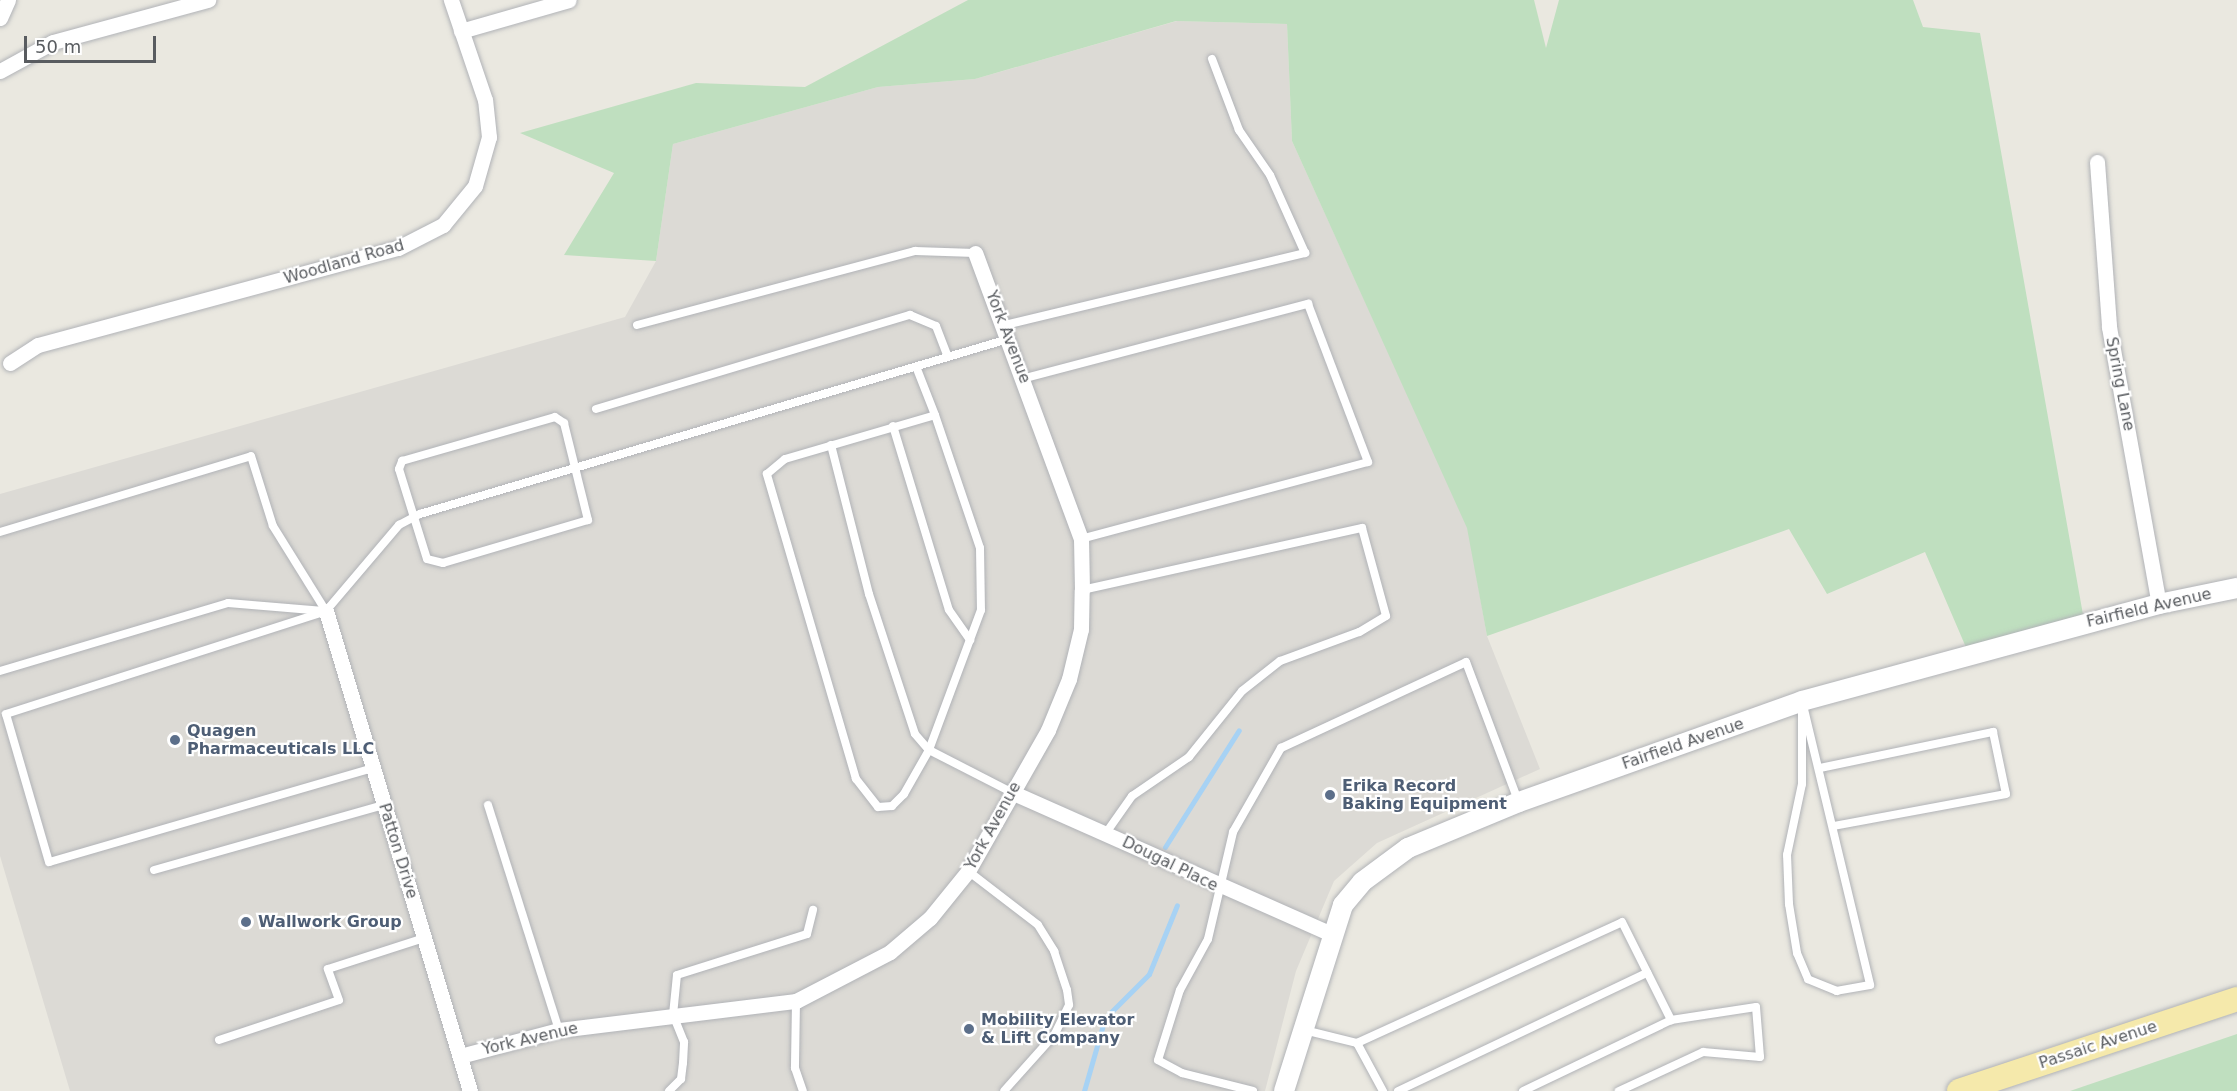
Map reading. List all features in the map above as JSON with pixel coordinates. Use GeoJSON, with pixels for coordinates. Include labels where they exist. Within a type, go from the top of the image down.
{"type":"FeatureCollection","features":[{"type":"Feature","properties":{"kind":"main road","name":"Passaic Avenue"},"geometry":{"type":"LineString","coordinates":[[1959,1091],[2237,999]]}},
{"type":"Feature","properties":{"kind":"street"},"geometry":{"type":"LineString","coordinates":[[0,18],[8,0]]}},
{"type":"Feature","properties":{"kind":"street"},"geometry":{"type":"LineString","coordinates":[[0,70],[53,42],[208,0]]}},
{"type":"Feature","properties":{"kind":"street","name":"Woodland Road"},"geometry":{"type":"LineString","coordinates":[[9,363],[38,345],[398,248],[443,225],[475,186],[489,137],[485,100],[451,0]]}},
{"type":"Feature","properties":{"kind":"street"},"geometry":{"type":"LineString","coordinates":[[461,31],[569,0]]}},
{"type":"Feature","properties":{"kind":"street","name":"Spring Lane"},"geometry":{"type":"LineString","coordinates":[[2097,162],[2109,327],[2159,604]]}},
{"type":"Feature","properties":{"kind":"street","name":"York Avenue"},"geometry":{"type":"LineString","coordinates":[[459,1056],[559,1030],[796,1000],[890,952],[930,918],[968,871],[1048,730],[1069,679],[1081,629],[1082,590],[1081,539],[1025,378],[975,253]]}},
{"type":"Feature","properties":{"kind":"street","name":"Fairfield Avenue"},"geometry":{"type":"LineString","coordinates":[[1284,1091],[1300,1029],[1331,934],[1343,905],[1391,858],[1519,802],[1802,701],[2159,604],[2237,588]]}},
{"type":"Feature","properties":{"kind":"street","name":"Patton Drive"},"geometry":{"type":"LineString","coordinates":[[326,611],[470,1091]]}},
{"type":"Feature","properties":{"kind":"street","name":"Dougal Place"},"geometry":{"type":"LineString","coordinates":[[1011,792],[1106,833],[1222,890],[1331,934]]}},
{"type":"Feature","properties":{"kind":"lane"},"geometry":{"type":"LineString","coordinates":[[373,768],[50,862],[6,714],[326,611],[399,525],[412,518],[917,369],[1006,332],[1305,253],[1270,175],[1239,130],[1212,59]]}},
{"type":"Feature","properties":{"kind":"lane"},"geometry":{"type":"LineString","coordinates":[[637,325],[915,251],[975,253]]}},
{"type":"Feature","properties":{"kind":"lane"},"geometry":{"type":"LineString","coordinates":[[1025,378],[1308,304],[1368,462],[1081,539]]}},
{"type":"Feature","properties":{"kind":"lane"},"geometry":{"type":"LineString","coordinates":[[597,409],[910,315],[936,326],[948,357]]}},
{"type":"Feature","properties":{"kind":"lane"},"geometry":{"type":"LineString","coordinates":[[917,369],[934,415],[980,548],[981,610],[929,750],[892,806],[878,807],[867,799],[768,485],[767,474],[785,459],[934,415]]}},
{"type":"Feature","properties":{"kind":"lane"},"geometry":{"type":"LineString","coordinates":[[555,417],[564,423],[590,514],[584,525],[434,563],[427,559],[412,518],[399,469],[409,458],[555,417]]}},
{"type":"Feature","properties":{"kind":"lane"},"geometry":{"type":"LineString","coordinates":[[893,426],[949,610],[970,640]]}},
{"type":"Feature","properties":{"kind":"lane"},"geometry":{"type":"LineString","coordinates":[[831,445],[869,594],[915,734],[929,750],[1011,792]]}},
{"type":"Feature","properties":{"kind":"lane"},"geometry":{"type":"LineString","coordinates":[[0,532],[251,456],[273,526],[326,611]]}},
{"type":"Feature","properties":{"kind":"lane"},"geometry":{"type":"LineString","coordinates":[[1082,590],[1362,528],[1386,616],[1359,632],[1280,661],[1242,691],[1190,757],[1132,796],[1106,833]]}},
{"type":"Feature","properties":{"kind":"lane"},"geometry":{"type":"LineString","coordinates":[[0,670],[228,603],[326,611]]}},
{"type":"Feature","properties":{"kind":"lane"},"geometry":{"type":"LineString","coordinates":[[1253,1091],[1182,1073],[1158,1060],[1180,990],[1208,939],[1222,890],[1233,832],[1281,748],[1466,662],[1519,802]]}},
{"type":"Feature","properties":{"kind":"lane"},"geometry":{"type":"LineString","coordinates":[[1802,701],[1820,768],[1870,985],[1837,991],[1808,979],[1797,953],[1789,904],[1787,855],[1802,784],[1802,701]]}},
{"type":"Feature","properties":{"kind":"lane"},"geometry":{"type":"LineString","coordinates":[[1820,768],[1993,732],[2006,794],[1833,826]]}},
{"type":"Feature","properties":{"kind":"lane"},"geometry":{"type":"LineString","coordinates":[[154,870],[384,805]]}},
{"type":"Feature","properties":{"kind":"lane"},"geometry":{"type":"LineString","coordinates":[[488,805],[559,1030]]}},
{"type":"Feature","properties":{"kind":"lane"},"geometry":{"type":"LineString","coordinates":[[968,871],[1038,926],[1054,951],[1067,990],[1069,1005],[1055,1034],[1004,1091]]}},
{"type":"Feature","properties":{"kind":"lane"},"geometry":{"type":"LineString","coordinates":[[669,1091],[681,1079],[683,1063],[684,1042],[673,1015],[677,975],[807,933],[813,910]]}},
{"type":"Feature","properties":{"kind":"lane"},"geometry":{"type":"LineString","coordinates":[[1300,1029],[1357,1043],[1622,922],[1671,1020]]}},
{"type":"Feature","properties":{"kind":"lane"},"geometry":{"type":"LineString","coordinates":[[219,1040],[339,1000],[328,969],[424,938]]}},
{"type":"Feature","properties":{"kind":"lane"},"geometry":{"type":"LineString","coordinates":[[1398,1091],[1647,973]]}},
{"type":"Feature","properties":{"kind":"lane"},"geometry":{"type":"LineString","coordinates":[[796,1000],[795,1068],[803,1091]]}},
{"type":"Feature","properties":{"kind":"lane"},"geometry":{"type":"LineString","coordinates":[[1523,1091],[1671,1020],[1755,1007],[1760,1057],[1702,1052],[1619,1091]]}},
{"type":"Feature","properties":{"kind":"lane"},"geometry":{"type":"LineString","coordinates":[[1357,1043],[1383,1091]]}},
{"type":"Feature","properties":{"kind":"shaded area"},"geometry":{"type":"Polygon","coordinates":[[[1177,21],[1287,24],[1292,141],[1468,528],[1487,636],[1540,769],[1377,843],[1334,881],[1296,971],[1265,1091],[70,1091],[0,856],[0,494],[625,317],[656,261],[673,144],[878,87],[975,79],[1177,21]]]}},
{"type":"Feature","properties":{"kind":"green space"},"geometry":{"type":"Polygon","coordinates":[[[968,0],[1534,0],[1546,48],[1559,0],[1913,0],[1923,27],[1980,33],[2085,626],[1968,652],[1925,552],[1827,594],[1789,529],[1487,636],[1467,528],[1292,141],[1287,24],[1176,21],[975,79],[878,87],[673,144],[656,261],[564,255],[614,173],[520,133],[696,83],[805,87],[968,0]]]}},
{"type":"Feature","properties":{"kind":"green space"},"geometry":{"type":"Polygon","coordinates":[[[2237,1034],[2237,1091],[2070,1091],[2237,1034]]]}},
{"type":"Feature","properties":{"kind":"waterway"},"geometry":{"type":"LineString","coordinates":[[1165,847],[1239,730]]}},
{"type":"Feature","properties":{"kind":"waterway"},"geometry":{"type":"LineString","coordinates":[[1084,1091],[1105,1018],[1149,974],[1177,905]]}},
{"type":"Feature","properties":{"kind":"place","name":"Quagen Pharmaceuticals LLC"},"geometry":{"type":"Point","coordinates":[175,740]}},
{"type":"Feature","properties":{"kind":"place","name":"Erika Record Baking Equipment"},"geometry":{"type":"Point","coordinates":[1330,795]}},
{"type":"Feature","properties":{"kind":"place","name":"Wallwork Group"},"geometry":{"type":"Point","coordinates":[246,922]}},
{"type":"Feature","properties":{"kind":"place","name":"Mobility Elevator & Lift Company"},"geometry":{"type":"Point","coordinates":[969,1029]}}]}
